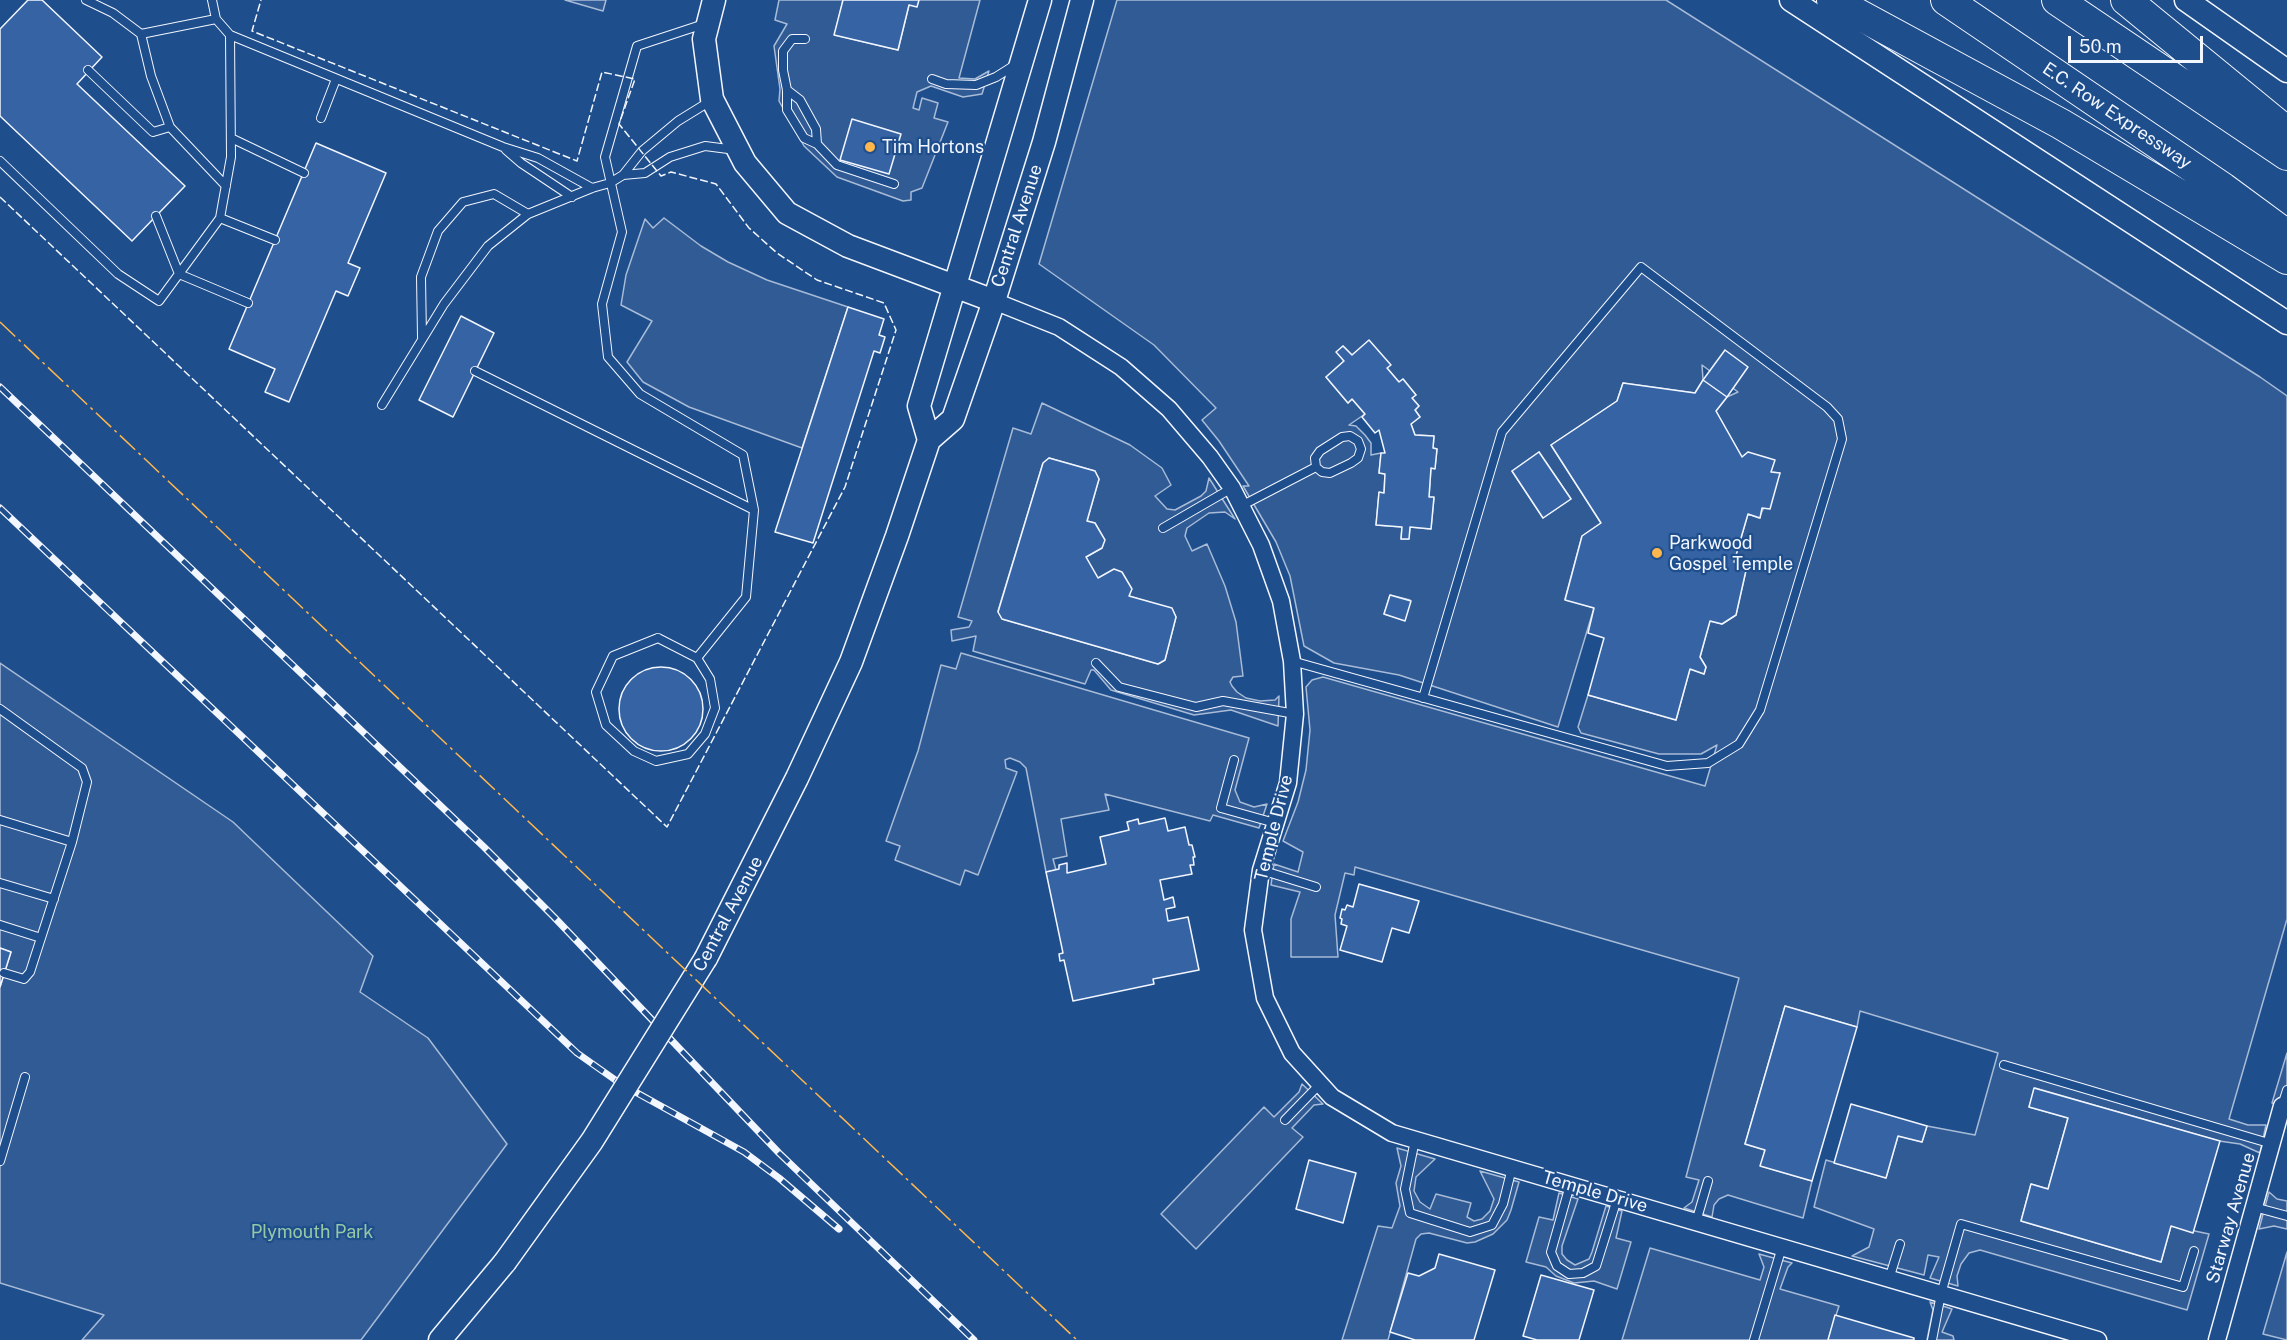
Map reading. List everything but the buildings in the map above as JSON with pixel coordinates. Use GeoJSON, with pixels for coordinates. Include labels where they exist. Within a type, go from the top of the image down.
{"type":"FeatureCollection","features":[{"type":"Feature","properties":{"kind":"highway"},"geometry":{"type":"LineString","coordinates":[[1832,0],[2061,124],[2287,259]]}},
{"type":"Feature","properties":{"kind":"highway","name":"E.C. Row Expressway"},"geometry":{"type":"LineString","coordinates":[[1946,0],[2223,188],[2287,235]]}},
{"type":"Feature","properties":{"kind":"highway"},"geometry":{"type":"LineString","coordinates":[[2057,0],[2287,155]]}},
{"type":"Feature","properties":{"kind":"highway"},"geometry":{"type":"LineString","coordinates":[[2126,0],[2287,132]]}},
{"type":"Feature","properties":{"kind":"street","name":"Temple Drive"},"geometry":{"type":"LineString","coordinates":[[714,0],[704,39],[712,99],[745,163],[788,213],[848,246],[1059,327],[1121,367],[1168,409],[1210,457],[1232,488],[1261,544],[1281,601],[1292,661],[1295,714],[1288,783],[1261,870],[1252,930],[1265,998],[1292,1053],[1332,1097],[1392,1133],[1941,1294],[2069,1336],[2098,1340]]}},
{"type":"Feature","properties":{"kind":"street"},"geometry":{"type":"LineString","coordinates":[[928,440],[919,406],[1040,0]]}},
{"type":"Feature","properties":{"kind":"street","name":"Central Avenue"},"geometry":{"type":"LineString","coordinates":[[440,1340],[505,1262],[592,1141],[706,958],[787,798],[851,662],[897,536],[928,440],[953,419],[994,301],[1044,142],[1082,0]]}},
{"type":"Feature","properties":{"kind":"street"},"geometry":{"type":"LineString","coordinates":[[1791,0],[2287,323]]}},
{"type":"Feature","properties":{"kind":"street"},"geometry":{"type":"LineString","coordinates":[[2186,0],[2287,70]]}},
{"type":"Feature","properties":{"kind":"street","name":"Starway Avenue"},"geometry":{"type":"LineString","coordinates":[[2217,1340],[2285,1098]]}},
{"type":"Feature","properties":{"kind":"lane"},"geometry":{"type":"LineString","coordinates":[[86,0],[113,13],[141,34],[151,76],[170,127],[226,186]]}},
{"type":"Feature","properties":{"kind":"lane"},"geometry":{"type":"LineString","coordinates":[[212,0],[216,19],[230,35],[503,147],[538,158],[592,188]]}},
{"type":"Feature","properties":{"kind":"lane"},"geometry":{"type":"LineString","coordinates":[[141,34],[216,19]]}},
{"type":"Feature","properties":{"kind":"lane"},"geometry":{"type":"LineString","coordinates":[[697,658],[746,597],[754,510],[743,455],[640,394],[608,357],[602,304],[622,232],[605,157],[637,46],[707,23]]}},
{"type":"Feature","properties":{"kind":"lane"},"geometry":{"type":"LineString","coordinates":[[0,161],[118,274],[159,301],[220,218],[231,158],[230,35]]}},
{"type":"Feature","properties":{"kind":"lane"},"geometry":{"type":"LineString","coordinates":[[806,39],[792,39],[783,51],[783,70],[788,90],[787,110],[804,138],[817,144],[837,165],[894,184]]}},
{"type":"Feature","properties":{"kind":"lane"},"geometry":{"type":"LineString","coordinates":[[932,79],[946,84],[976,85],[996,77],[1020,62]]}},
{"type":"Feature","properties":{"kind":"lane"},"geometry":{"type":"LineString","coordinates":[[88,70],[153,132],[170,127]]}},
{"type":"Feature","properties":{"kind":"lane"},"geometry":{"type":"LineString","coordinates":[[321,118],[336,79]]}},
{"type":"Feature","properties":{"kind":"lane"},"geometry":{"type":"LineString","coordinates":[[788,90],[800,100],[816,129],[817,144]]}},
{"type":"Feature","properties":{"kind":"lane"},"geometry":{"type":"LineString","coordinates":[[382,405],[444,304],[488,246],[528,214],[610,183],[623,175],[642,152],[678,121],[712,99]]}},
{"type":"Feature","properties":{"kind":"lane"},"geometry":{"type":"LineString","coordinates":[[231,138],[304,173]]}},
{"type":"Feature","properties":{"kind":"lane"},"geometry":{"type":"LineString","coordinates":[[623,175],[645,173],[670,157],[705,146],[738,151]]}},
{"type":"Feature","properties":{"kind":"lane"},"geometry":{"type":"LineString","coordinates":[[503,147],[521,163],[572,196]]}},
{"type":"Feature","properties":{"kind":"lane"},"geometry":{"type":"LineString","coordinates":[[423,338],[421,277],[438,231],[463,202],[494,194],[528,214]]}},
{"type":"Feature","properties":{"kind":"lane"},"geometry":{"type":"LineString","coordinates":[[156,216],[179,274],[248,303]]}},
{"type":"Feature","properties":{"kind":"lane"},"geometry":{"type":"LineString","coordinates":[[220,218],[275,240]]}},
{"type":"Feature","properties":{"kind":"lane"},"geometry":{"type":"LineString","coordinates":[[1292,661],[1424,698],[1667,766],[1708,764],[1739,744],[1760,710],[1842,439],[1838,419],[1827,407],[1641,267],[1502,432],[1424,698]]}},
{"type":"Feature","properties":{"kind":"lane"},"geometry":{"type":"LineString","coordinates":[[475,371],[754,510]]}},
{"type":"Feature","properties":{"kind":"lane"},"geometry":{"type":"LineString","coordinates":[[1350,436],[1358,441],[1361,449],[1358,458],[1351,463],[1330,473],[1322,472],[1316,467],[1315,458],[1320,451],[1342,438],[1350,436]]}},
{"type":"Feature","properties":{"kind":"lane"},"geometry":{"type":"LineString","coordinates":[[1241,506],[1316,467]]}},
{"type":"Feature","properties":{"kind":"lane"},"geometry":{"type":"LineString","coordinates":[[1163,528],[1232,488]]}},
{"type":"Feature","properties":{"kind":"lane"},"geometry":{"type":"LineString","coordinates":[[658,638],[697,658],[710,679],[715,708],[705,734],[688,754],[656,761],[634,750],[606,725],[596,692],[613,656],[658,638]]}},
{"type":"Feature","properties":{"kind":"lane"},"geometry":{"type":"LineString","coordinates":[[1096,663],[1119,687],[1196,707],[1223,701],[1295,714]]}},
{"type":"Feature","properties":{"kind":"lane"},"geometry":{"type":"LineString","coordinates":[[0,710],[82,768],[87,782],[72,842],[30,972],[24,979],[4,973]]}},
{"type":"Feature","properties":{"kind":"lane"},"geometry":{"type":"LineString","coordinates":[[1234,760],[1221,808],[1275,823]]}},
{"type":"Feature","properties":{"kind":"lane"},"geometry":{"type":"LineString","coordinates":[[0,820],[72,842]]}},
{"type":"Feature","properties":{"kind":"lane"},"geometry":{"type":"LineString","coordinates":[[1261,870],[1316,887]]}},
{"type":"Feature","properties":{"kind":"lane"},"geometry":{"type":"LineString","coordinates":[[0,883],[54,899]]}},
{"type":"Feature","properties":{"kind":"lane"},"geometry":{"type":"LineString","coordinates":[[0,925],[41,938]]}},
{"type":"Feature","properties":{"kind":"lane"},"geometry":{"type":"LineString","coordinates":[[2004,1065],[2272,1144]]}},
{"type":"Feature","properties":{"kind":"lane"},"geometry":{"type":"LineString","coordinates":[[0,1161],[25,1077]]}},
{"type":"Feature","properties":{"kind":"lane"},"geometry":{"type":"LineString","coordinates":[[1285,1120],[1320,1084]]}},
{"type":"Feature","properties":{"kind":"lane"},"geometry":{"type":"LineString","coordinates":[[1415,1140],[1405,1189],[1410,1213],[1470,1232],[1492,1225],[1503,1204],[1512,1168]]}},
{"type":"Feature","properties":{"kind":"lane"},"geometry":{"type":"LineString","coordinates":[[1696,1222],[1708,1181]]}},
{"type":"Feature","properties":{"kind":"lane"},"geometry":{"type":"LineString","coordinates":[[1570,1185],[1551,1252],[1557,1266],[1569,1274],[1583,1273],[1596,1266],[1617,1199]]}},
{"type":"Feature","properties":{"kind":"lane"},"geometry":{"type":"LineString","coordinates":[[2254,1207],[2287,1216]]}},
{"type":"Feature","properties":{"kind":"lane"},"geometry":{"type":"LineString","coordinates":[[1932,1340],[1941,1294],[1962,1224],[2183,1287],[2194,1251]]}},
{"type":"Feature","properties":{"kind":"lane"},"geometry":{"type":"LineString","coordinates":[[1889,1279],[1900,1244]]}},
{"type":"Feature","properties":{"kind":"lane"},"geometry":{"type":"LineString","coordinates":[[1754,1340],[1782,1247]]}},
{"type":"Feature","properties":{"kind":"shaded area"},"geometry":{"type":"Polygon","coordinates":[[[565,0],[606,0],[603,11],[565,0]]]}},
{"type":"Feature","properties":{"kind":"shaded area"},"geometry":{"type":"Polygon","coordinates":[[[779,0],[843,0],[835,35],[898,50],[909,5],[919,0],[980,0],[959,78],[975,79],[989,71],[982,94],[963,97],[931,86],[917,92],[913,108],[919,110],[922,98],[938,103],[934,118],[948,122],[922,188],[911,192],[911,200],[903,201],[837,177],[804,146],[779,101],[780,89],[774,46],[787,24],[775,20],[779,0]]]}},
{"type":"Feature","properties":{"kind":"shaded area"},"geometry":{"type":"Polygon","coordinates":[[[1117,0],[1666,0],[2287,396],[2287,919],[2229,1119],[2248,1125],[2266,1125],[2260,1153],[2240,1144],[2219,1141],[2035,1088],[2029,1107],[2068,1118],[2048,1189],[2031,1184],[2021,1221],[2161,1262],[2171,1226],[2209,1234],[2187,1310],[1980,1250],[1969,1253],[1961,1264],[1957,1276],[1958,1286],[1930,1278],[1939,1257],[1928,1255],[1924,1275],[1852,1256],[1869,1247],[1874,1229],[1814,1207],[1826,1160],[1886,1178],[1898,1136],[1922,1142],[1927,1126],[1975,1135],[1998,1053],[1860,1011],[1857,1027],[1785,1006],[1745,1144],[1765,1150],[1761,1166],[1812,1181],[1803,1218],[1728,1195],[1719,1199],[1714,1205],[1712,1217],[1684,1208],[1692,1202],[1699,1180],[1686,1177],[1739,978],[1355,867],[1354,875],[1345,873],[1335,915],[1338,957],[1291,957],[1291,919],[1300,892],[1271,885],[1274,864],[1298,872],[1303,852],[1283,841],[1298,802],[1306,770],[1310,730],[1306,687],[1312,680],[1323,677],[1705,786],[1717,745],[1701,754],[1659,754],[1581,733],[1578,727],[1588,695],[1676,720],[1690,669],[1704,674],[1706,667],[1700,657],[1710,621],[1722,624],[1736,615],[1747,566],[1734,562],[1748,514],[1759,518],[1780,473],[1771,472],[1748,452],[1742,457],[1716,411],[1727,397],[1738,392],[1702,365],[1703,380],[1695,393],[1623,383],[1617,401],[1551,445],[1601,523],[1582,536],[1565,599],[1594,608],[1558,727],[1399,675],[1334,663],[1304,646],[1290,576],[1276,542],[1243,486],[1249,486],[1202,420],[1216,408],[1154,345],[1039,264],[1117,0]],[[1369,341],[1352,355],[1343,346],[1337,352],[1344,361],[1326,377],[1348,403],[1352,399],[1365,414],[1349,425],[1356,426],[1371,443],[1371,455],[1381,453],[1379,473],[1385,474],[1384,493],[1379,493],[1376,525],[1402,527],[1401,539],[1409,539],[1410,527],[1431,529],[1434,498],[1429,497],[1431,468],[1435,468],[1437,449],[1433,448],[1434,436],[1415,435],[1411,424],[1420,417],[1415,410],[1419,406],[1412,398],[1416,395],[1403,379],[1399,382],[1387,368],[1390,365],[1369,341]],[[1539,452],[1512,471],[1543,518],[1571,499],[1539,452]],[[1390,595],[1384,614],[1404,620],[1410,600],[1390,595]]]}},
{"type":"Feature","properties":{"kind":"shaded area"},"geometry":{"type":"Polygon","coordinates":[[[664,218],[701,246],[728,262],[767,280],[848,307],[802,448],[689,407],[643,382],[627,362],[652,321],[621,305],[626,275],[645,219],[653,228],[664,218]]]}},
{"type":"Feature","properties":{"kind":"shaded area"},"geometry":{"type":"Polygon","coordinates":[[[1042,403],[1130,445],[1162,468],[1171,485],[1155,496],[1167,509],[1175,510],[1201,496],[1206,491],[1209,478],[1235,519],[1225,512],[1209,513],[1187,528],[1185,536],[1192,551],[1207,544],[1225,586],[1236,622],[1243,676],[1233,677],[1230,682],[1237,692],[1246,698],[1260,701],[1275,700],[1279,696],[1278,726],[1231,710],[1194,715],[1111,690],[1094,670],[1091,670],[1085,684],[973,651],[976,636],[952,641],[951,630],[969,627],[972,621],[958,617],[1013,428],[1031,434],[1042,403]],[[1049,458],[1043,463],[998,611],[1002,619],[1158,664],[1165,660],[1176,617],[1172,609],[1129,596],[1131,589],[1098,578],[1086,557],[1102,548],[1104,540],[1095,523],[1087,521],[1099,479],[1095,471],[1049,458]]]}},
{"type":"Feature","properties":{"kind":"shaded area"},"geometry":{"type":"Polygon","coordinates":[[[961,653],[1249,738],[1235,790],[1240,802],[1254,807],[1267,804],[1259,828],[1213,815],[1210,821],[1105,794],[1109,810],[1061,819],[1067,856],[1053,859],[1056,870],[1046,872],[1026,768],[1020,762],[1010,758],[1005,760],[1006,768],[1017,772],[978,875],[965,870],[960,885],[895,860],[900,846],[886,841],[918,751],[941,665],[956,669],[961,653]]]}},
{"type":"Feature","properties":{"kind":"shaded area"},"geometry":{"type":"Polygon","coordinates":[[[0,663],[233,822],[373,956],[360,992],[428,1038],[507,1144],[361,1340],[82,1340],[104,1315],[0,1283],[0,987],[11,952],[0,948],[0,663]]]}},
{"type":"Feature","properties":{"kind":"shaded area"},"geometry":{"type":"Polygon","coordinates":[[[2287,1053],[2287,1107],[2272,1103],[2287,1053]]]}},
{"type":"Feature","properties":{"kind":"shaded area"},"geometry":{"type":"Polygon","coordinates":[[[1302,1084],[1323,1104],[1314,1105],[1292,1128],[1303,1137],[1196,1249],[1161,1214],[1264,1107],[1274,1117],[1299,1092],[1302,1084]]]}},
{"type":"Feature","properties":{"kind":"shaded area"},"geometry":{"type":"Polygon","coordinates":[[[1397,1148],[1435,1159],[1416,1177],[1414,1191],[1420,1202],[1430,1209],[1436,1194],[1471,1203],[1467,1217],[1474,1221],[1482,1219],[1490,1211],[1494,1199],[1480,1171],[1519,1182],[1511,1210],[1507,1220],[1493,1234],[1475,1242],[1467,1243],[1429,1233],[1421,1234],[1416,1239],[1388,1340],[1342,1340],[1378,1226],[1392,1228],[1400,1206],[1396,1183],[1401,1166],[1397,1148]]]}},
{"type":"Feature","properties":{"kind":"shaded area"},"geometry":{"type":"Polygon","coordinates":[[[2269,1192],[2277,1199],[2287,1201],[2287,1229],[2274,1226],[2259,1229],[2269,1192]]]}},
{"type":"Feature","properties":{"kind":"shaded area"},"geometry":{"type":"Polygon","coordinates":[[[1559,1193],[1578,1199],[1562,1246],[1562,1254],[1575,1265],[1589,1259],[1606,1206],[1622,1211],[1616,1238],[1631,1242],[1617,1289],[1594,1281],[1574,1283],[1556,1276],[1546,1267],[1526,1262],[1539,1217],[1553,1220],[1559,1193]]]}},
{"type":"Feature","properties":{"kind":"shaded area"},"geometry":{"type":"Polygon","coordinates":[[[1650,1248],[1760,1280],[1764,1267],[1759,1254],[1792,1263],[1788,1267],[1780,1289],[1839,1306],[1828,1340],[1622,1340],[1650,1248]]]}},
{"type":"Feature","properties":{"kind":"shaded area"},"geometry":{"type":"Polygon","coordinates":[[[2287,1252],[2287,1340],[2263,1334],[2287,1252]]]}},
{"type":"Feature","properties":{"kind":"shaded area"},"geometry":{"type":"Polygon","coordinates":[[[1930,1302],[1952,1309],[1942,1332],[1953,1336],[1954,1340],[1927,1340],[1933,1310],[1930,1302]]]}},
{"type":"Feature","properties":{"kind":"railway"},"geometry":{"type":"LineString","coordinates":[[0,387],[484,847],[554,917],[779,1153],[974,1340]]}},
{"type":"Feature","properties":{"kind":"railway"},"geometry":{"type":"LineString","coordinates":[[0,508],[577,1053],[621,1084],[744,1152],[779,1178],[839,1229]]}},
{"type":"Feature","properties":{"kind":"fence"},"geometry":{"type":"LineString","coordinates":[[0,197],[667,827],[845,487],[896,330],[884,303],[817,280],[777,253],[749,228],[716,184],[671,172],[661,176],[619,124],[635,79],[602,72],[577,161],[252,31],[261,0]]}},
{"type":"Feature","properties":{"kind":"power"},"geometry":{"type":"LineString","coordinates":[[0,322],[1077,1340]]}},
{"type":"Feature","properties":{"kind":"place","name":"Tim Hortons"},"geometry":{"type":"Point","coordinates":[870,147]}},
{"type":"Feature","properties":{"kind":"place","name":"Parkwood Gospel Temple"},"geometry":{"type":"Point","coordinates":[1657,553]}},
{"type":"Feature","properties":{"kind":"park label","name":"Plymouth Park"},"geometry":{"type":"Point","coordinates":[312,1232]}}]}
